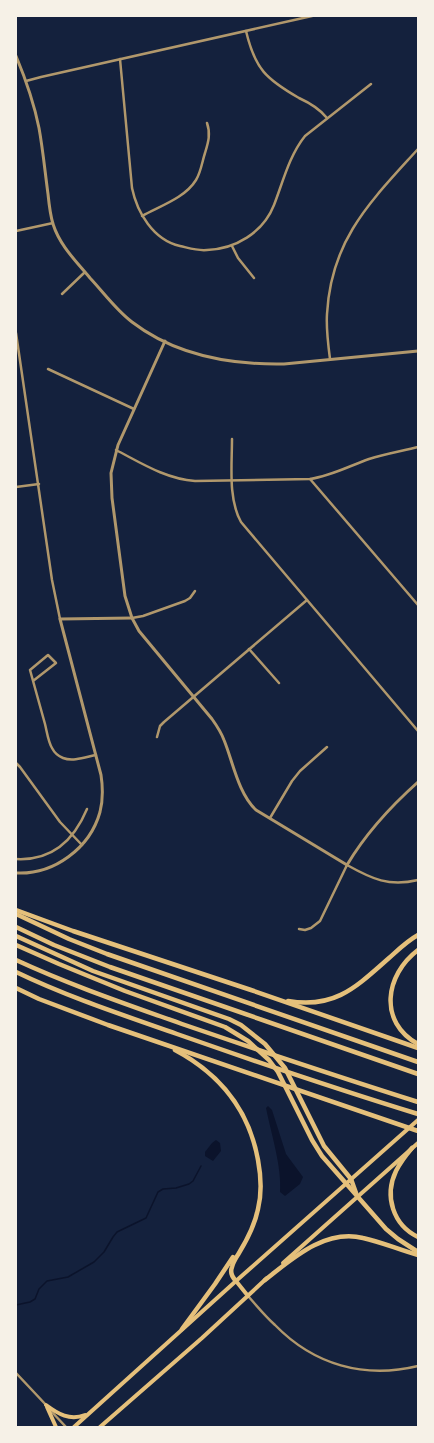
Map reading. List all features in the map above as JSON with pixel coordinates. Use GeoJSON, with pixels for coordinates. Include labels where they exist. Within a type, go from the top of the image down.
{"type":"FeatureCollection","features":[{"type":"Feature","properties":{"kind":"highway"},"geometry":{"type":"LineString","coordinates":[[16,910],[73,931],[269,996],[418,1048]]}},
{"type":"Feature","properties":{"kind":"highway"},"geometry":{"type":"LineString","coordinates":[[16,914],[69,939],[107,954],[418,1062]]}},
{"type":"Feature","properties":{"kind":"highway"},"geometry":{"type":"LineString","coordinates":[[16,927],[54,945],[110,967],[418,1074]]}},
{"type":"Feature","properties":{"kind":"highway"},"geometry":{"type":"LineString","coordinates":[[269,996],[299,1003],[316,1002],[340,996],[355,987],[404,944],[418,935]]}},
{"type":"Feature","properties":{"kind":"highway"},"geometry":{"type":"LineString","coordinates":[[16,936],[93,971],[216,1014],[241,1025],[266,1044],[292,1081],[324,1146],[351,1180],[357,1196]]}},
{"type":"Feature","properties":{"kind":"highway"},"geometry":{"type":"LineString","coordinates":[[16,945],[125,991],[213,1022],[236,1032],[269,1060],[285,1085],[322,1156],[392,1234],[418,1252]]}},
{"type":"Feature","properties":{"kind":"highway"},"geometry":{"type":"LineString","coordinates":[[418,950],[400,969],[394,979],[391,994],[392,1009],[396,1023],[404,1034],[418,1044]]}},
{"type":"Feature","properties":{"kind":"highway"},"geometry":{"type":"LineString","coordinates":[[16,960],[52,976],[139,1009],[320,1071],[418,1102]]}},
{"type":"Feature","properties":{"kind":"highway"},"geometry":{"type":"LineString","coordinates":[[16,972],[73,997],[312,1080],[418,1114]]}},
{"type":"Feature","properties":{"kind":"highway"},"geometry":{"type":"LineString","coordinates":[[16,988],[75,1013],[418,1131]]}},
{"type":"Feature","properties":{"kind":"highway"},"geometry":{"type":"LineString","coordinates":[[144,1037],[193,1060],[208,1071],[222,1084],[233,1098],[250,1130],[260,1171],[260,1191],[258,1209],[246,1240],[232,1265],[232,1276],[236,1281]]}},
{"type":"Feature","properties":{"kind":"highway"},"geometry":{"type":"LineString","coordinates":[[412,1148],[402,1160],[394,1175],[391,1188],[391,1201],[399,1221],[408,1231],[418,1237]]}},
{"type":"Feature","properties":{"kind":"highway"},"geometry":{"type":"LineString","coordinates":[[265,1280],[304,1251],[317,1244],[339,1237],[361,1237],[418,1255]]}},
{"type":"Feature","properties":{"kind":"highway"},"geometry":{"type":"LineString","coordinates":[[182,1329],[216,1284],[246,1240]]}},
{"type":"Feature","properties":{"kind":"main road"},"geometry":{"type":"LineString","coordinates":[[74,1427],[182,1329],[418,1120]]}},
{"type":"Feature","properties":{"kind":"main road"},"geometry":{"type":"LineString","coordinates":[[100,1427],[418,1143]]}},
{"type":"Feature","properties":{"kind":"main road"},"geometry":{"type":"LineString","coordinates":[[236,1281],[248,1296]]}},
{"type":"Feature","properties":{"kind":"main road"},"geometry":{"type":"LineString","coordinates":[[46,1405],[59,1414],[69,1417],[80,1417],[91,1412]]}},
{"type":"Feature","properties":{"kind":"main road"},"geometry":{"type":"LineString","coordinates":[[46,1405],[56,1427]]}},
{"type":"Feature","properties":{"kind":"street"},"geometry":{"type":"LineString","coordinates":[[26,82],[120,59],[312,16]]}},
{"type":"Feature","properties":{"kind":"street"},"geometry":{"type":"LineString","coordinates":[[246,31],[252,54],[262,71],[269,79],[316,107],[327,118]]}},
{"type":"Feature","properties":{"kind":"street"},"geometry":{"type":"LineString","coordinates":[[16,56],[26,82],[39,129],[53,223],[62,244],[128,319],[165,341],[199,354],[234,362],[284,364],[418,351]]}},
{"type":"Feature","properties":{"kind":"street"},"geometry":{"type":"LineString","coordinates":[[120,59],[132,188],[138,207],[142,216],[159,235],[177,246],[195,250],[232,246],[247,238],[255,231],[266,219],[273,207],[291,158],[298,144],[308,133],[371,84]]}},
{"type":"Feature","properties":{"kind":"street"},"geometry":{"type":"LineString","coordinates":[[142,216],[181,195],[192,185],[200,170],[209,139],[207,123]]}},
{"type":"Feature","properties":{"kind":"street"},"geometry":{"type":"LineString","coordinates":[[330,360],[327,330],[329,298],[334,271],[341,251],[356,222],[365,209],[418,149]]}},
{"type":"Feature","properties":{"kind":"street"},"geometry":{"type":"LineString","coordinates":[[16,231],[53,223]]}},
{"type":"Feature","properties":{"kind":"street"},"geometry":{"type":"LineString","coordinates":[[232,246],[238,258],[254,278]]}},
{"type":"Feature","properties":{"kind":"street"},"geometry":{"type":"LineString","coordinates":[[62,294],[86,272]]}},
{"type":"Feature","properties":{"kind":"street"},"geometry":{"type":"LineString","coordinates":[[16,333],[52,580],[60,619],[96,755],[102,784],[101,804],[95,824],[82,845],[69,857],[49,867],[33,872],[16,873]]}},
{"type":"Feature","properties":{"kind":"street"},"geometry":{"type":"LineString","coordinates":[[165,341],[116,450],[112,473],[112,498],[125,596],[132,618],[145,640],[194,697],[218,728],[246,800],[256,810],[367,876],[383,881],[400,883],[418,880]]}},
{"type":"Feature","properties":{"kind":"street"},"geometry":{"type":"LineString","coordinates":[[48,369],[134,409]]}},
{"type":"Feature","properties":{"kind":"street"},"geometry":{"type":"LineString","coordinates":[[232,439],[232,481],[234,506],[241,522],[418,731]]}},
{"type":"Feature","properties":{"kind":"street"},"geometry":{"type":"LineString","coordinates":[[116,450],[157,471],[177,479],[195,481],[232,481],[310,479],[331,474],[370,459],[418,448]]}},
{"type":"Feature","properties":{"kind":"street"},"geometry":{"type":"LineString","coordinates":[[310,479],[418,605]]}},
{"type":"Feature","properties":{"kind":"street"},"geometry":{"type":"LineString","coordinates":[[16,488],[39,484]]}},
{"type":"Feature","properties":{"kind":"street"},"geometry":{"type":"LineString","coordinates":[[60,619],[132,618],[143,616],[185,601],[190,598],[195,591]]}},
{"type":"Feature","properties":{"kind":"street"},"geometry":{"type":"LineString","coordinates":[[157,737],[160,726],[164,722],[307,600]]}},
{"type":"Feature","properties":{"kind":"street"},"geometry":{"type":"LineString","coordinates":[[249,650],[279,683]]}},
{"type":"Feature","properties":{"kind":"street"},"geometry":{"type":"LineString","coordinates":[[33,681],[56,663],[48,655],[30,670],[50,744],[55,753],[68,760],[96,755]]}},
{"type":"Feature","properties":{"kind":"street"},"geometry":{"type":"LineString","coordinates":[[270,818],[296,776],[326,747]]}},
{"type":"Feature","properties":{"kind":"street"},"geometry":{"type":"LineString","coordinates":[[16,763],[60,822],[82,845]]}},
{"type":"Feature","properties":{"kind":"street"},"geometry":{"type":"LineString","coordinates":[[299,929],[305,930],[311,928],[320,921],[347,865],[363,840],[378,820],[392,805],[418,782]]}},
{"type":"Feature","properties":{"kind":"street"},"geometry":{"type":"LineString","coordinates":[[16,859],[33,858],[45,855],[62,845],[73,836],[81,824],[87,809]]}},
{"type":"Feature","properties":{"kind":"street"},"geometry":{"type":"LineString","coordinates":[[248,1296],[285,1335],[310,1352],[330,1362],[349,1368],[378,1371],[398,1370],[418,1366]]}},
{"type":"Feature","properties":{"kind":"street"},"geometry":{"type":"LineString","coordinates":[[16,1373],[66,1427]]}},
{"type":"Feature","properties":{"kind":"water"},"geometry":{"type":"Polygon","coordinates":[[[268,1106],[272,1110],[286,1154],[303,1177],[300,1184],[285,1196],[280,1192],[278,1161],[266,1108],[268,1106]]]}},
{"type":"Feature","properties":{"kind":"water"},"geometry":{"type":"Polygon","coordinates":[[[216,1140],[220,1143],[221,1151],[213,1161],[205,1156],[205,1152],[216,1140]]]}},
{"type":"Feature","properties":{"kind":"waterway"},"geometry":{"type":"LineString","coordinates":[[16,1305],[30,1302],[35,1299],[39,1289],[47,1281],[68,1277],[94,1262],[104,1252],[117,1232],[146,1218],[158,1192],[163,1189],[176,1188],[189,1184],[193,1181],[201,1166]]}}]}
